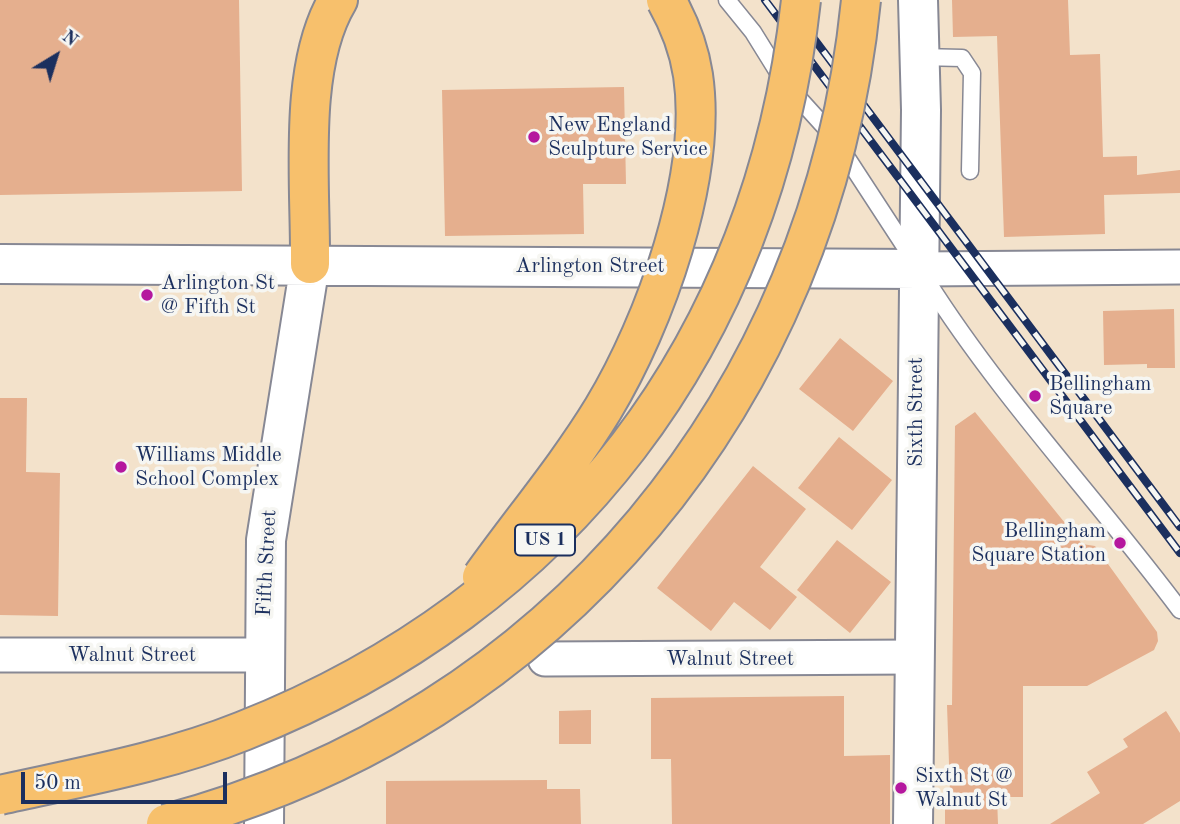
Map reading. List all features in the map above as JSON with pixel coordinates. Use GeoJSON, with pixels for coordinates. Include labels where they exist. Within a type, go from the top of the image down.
{"type":"FeatureCollection","features":[{"type":"Feature","properties":{"kind":"highway"},"geometry":{"type":"LineString","coordinates":[[310,264],[312,82],[320,39],[338,0]]}},
{"type":"Feature","properties":{"kind":"highway"},"geometry":{"type":"LineString","coordinates":[[457,613],[603,408],[640,338],[666,271],[686,189],[695,109],[690,60],[666,0]]}},
{"type":"Feature","properties":{"kind":"highway","name":"US 1"},"geometry":{"type":"LineString","coordinates":[[0,795],[145,762],[240,733],[326,694],[457,613],[533,552],[625,454],[680,373],[727,282],[762,191],[788,95],[801,0]]}},
{"type":"Feature","properties":{"kind":"highway","name":"US 1"},"geometry":{"type":"LineString","coordinates":[[166,824],[304,776],[381,739],[436,707],[541,630],[597,577],[642,527],[691,464],[733,400],[791,284],[819,211],[840,137],[861,0]]}},
{"type":"Feature","properties":{"kind":"street","name":"Sixth Street"},"geometry":{"type":"LineString","coordinates":[[913,824],[919,269],[918,0]]}},
{"type":"Feature","properties":{"kind":"street","name":"Arlington Street"},"geometry":{"type":"LineString","coordinates":[[0,264],[919,269],[1180,267]]}},
{"type":"Feature","properties":{"kind":"street","name":"Fifth Street"},"geometry":{"type":"LineString","coordinates":[[264,824],[264,568],[269,512],[310,264]]}},
{"type":"Feature","properties":{"kind":"street","name":"Walnut Street"},"geometry":{"type":"LineString","coordinates":[[0,655],[264,655]]}},
{"type":"Feature","properties":{"kind":"street","name":"Walnut Street"},"geometry":{"type":"LineString","coordinates":[[545,659],[915,657]]}},
{"type":"Feature","properties":{"kind":"lane"},"geometry":{"type":"LineString","coordinates":[[727,0],[753,32],[784,82],[832,135],[851,162],[951,319],[1018,408],[1118,529],[1180,610]]}},
{"type":"Feature","properties":{"kind":"lane"},"geometry":{"type":"LineString","coordinates":[[920,57],[962,58],[972,73],[970,171]]}},
{"type":"Feature","properties":{"kind":"building"},"geometry":{"type":"Polygon","coordinates":[[[0,0],[239,0],[242,191],[0,195],[0,0]]]}},
{"type":"Feature","properties":{"kind":"building"},"geometry":{"type":"Polygon","coordinates":[[[952,0],[1068,0],[1070,55],[1100,54],[1103,157],[1137,156],[1137,175],[1180,170],[1180,193],[1104,195],[1105,234],[1004,237],[997,36],[953,37],[952,0]]]}},
{"type":"Feature","properties":{"kind":"building","name":"New England Sculpture Service"},"geometry":{"type":"Polygon","coordinates":[[[624,87],[626,184],[583,184],[584,234],[445,236],[442,90],[624,87]]]}},
{"type":"Feature","properties":{"kind":"building"},"geometry":{"type":"Polygon","coordinates":[[[1174,309],[1175,368],[1147,368],[1147,364],[1104,365],[1103,311],[1174,309]]]}},
{"type":"Feature","properties":{"kind":"building"},"geometry":{"type":"Polygon","coordinates":[[[840,338],[893,381],[853,431],[799,389],[840,338]]]}},
{"type":"Feature","properties":{"kind":"building"},"geometry":{"type":"Polygon","coordinates":[[[0,398],[27,398],[26,472],[60,473],[58,616],[0,615],[0,398]]]}},
{"type":"Feature","properties":{"kind":"building"},"geometry":{"type":"Polygon","coordinates":[[[975,412],[1082,544],[1095,546],[1157,632],[1158,641],[1154,650],[1087,686],[1023,686],[1023,797],[997,797],[998,824],[945,824],[945,793],[950,793],[947,705],[952,705],[955,426],[975,412]]]}},
{"type":"Feature","properties":{"kind":"building"},"geometry":{"type":"Polygon","coordinates":[[[839,437],[892,480],[852,530],[798,488],[839,437]]]}},
{"type":"Feature","properties":{"kind":"building"},"geometry":{"type":"Polygon","coordinates":[[[753,466],[806,509],[760,567],[797,597],[770,630],[734,602],[711,631],[657,588],[753,466]]]}},
{"type":"Feature","properties":{"kind":"building"},"geometry":{"type":"Polygon","coordinates":[[[837,540],[891,582],[850,633],[797,590],[837,540]]]}},
{"type":"Feature","properties":{"kind":"building"},"geometry":{"type":"Polygon","coordinates":[[[844,696],[844,756],[890,755],[890,824],[672,824],[671,759],[651,759],[651,698],[844,696]]]}},
{"type":"Feature","properties":{"kind":"building"},"geometry":{"type":"Polygon","coordinates":[[[591,710],[591,744],[559,744],[559,711],[591,710]]]}},
{"type":"Feature","properties":{"kind":"building"},"geometry":{"type":"Polygon","coordinates":[[[1166,711],[1180,733],[1180,801],[1143,824],[1050,824],[1100,793],[1087,772],[1128,747],[1123,739],[1166,711]]]}},
{"type":"Feature","properties":{"kind":"building"},"geometry":{"type":"Polygon","coordinates":[[[547,780],[547,789],[580,789],[581,824],[386,824],[386,781],[547,780]]]}},
{"type":"Feature","properties":{"kind":"railway"},"geometry":{"type":"LineString","coordinates":[[765,0],[1180,553]]}},
{"type":"Feature","properties":{"kind":"railway"},"geometry":{"type":"LineString","coordinates":[[785,0],[1180,527]]}},
{"type":"Feature","properties":{"kind":"place","name":"New England Sculpture Service"},"geometry":{"type":"Point","coordinates":[534,137]}},
{"type":"Feature","properties":{"kind":"place","name":"Arlington St @ Fifth St"},"geometry":{"type":"Point","coordinates":[147,295]}},
{"type":"Feature","properties":{"kind":"place","name":"Bellingham Square"},"geometry":{"type":"Point","coordinates":[1035,396]}},
{"type":"Feature","properties":{"kind":"place","name":"Williams Middle School Complex"},"geometry":{"type":"Point","coordinates":[121,467]}},
{"type":"Feature","properties":{"kind":"place","name":"Bellingham Square Station"},"geometry":{"type":"Point","coordinates":[1120,543]}},
{"type":"Feature","properties":{"kind":"place","name":"Sixth St @ Walnut St"},"geometry":{"type":"Point","coordinates":[901,788]}}]}
